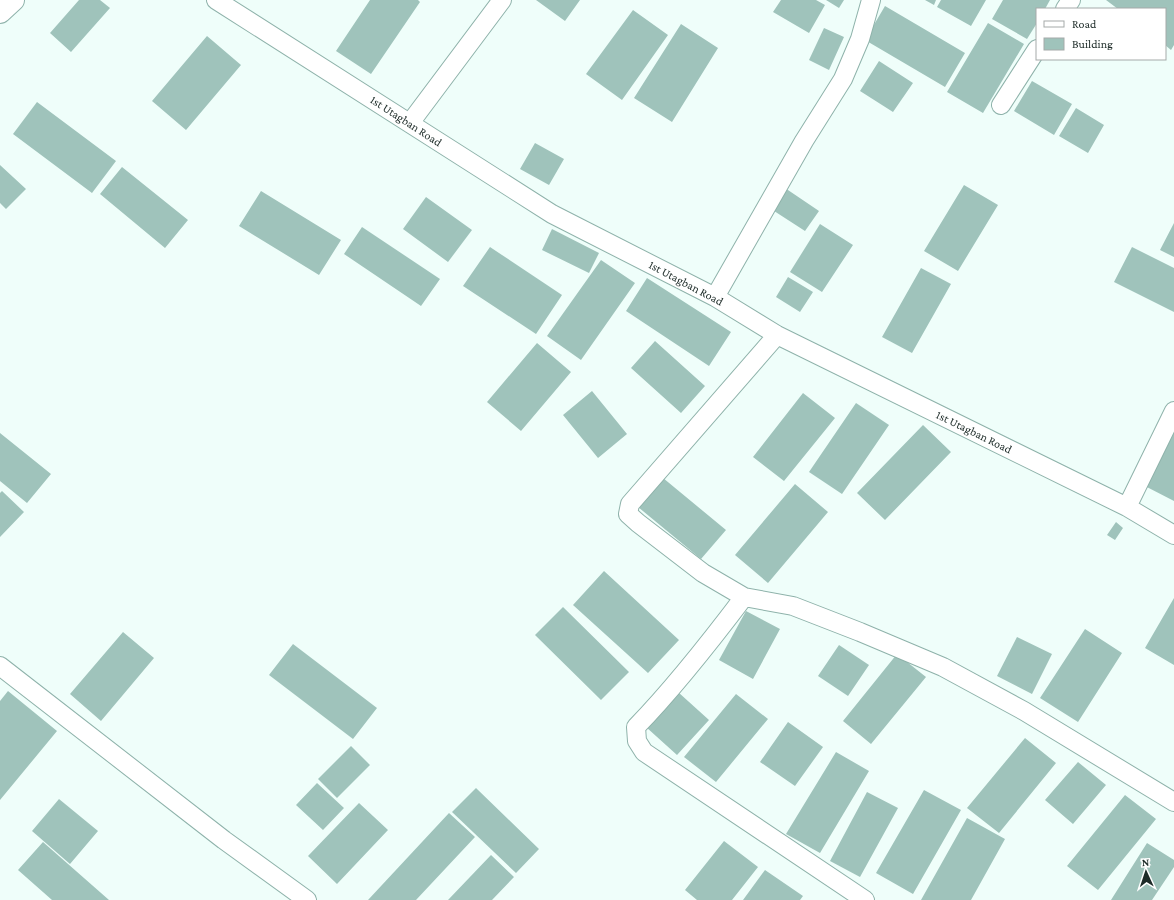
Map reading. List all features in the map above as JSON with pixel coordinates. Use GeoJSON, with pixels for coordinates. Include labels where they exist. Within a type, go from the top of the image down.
{"type":"FeatureCollection","features":[{"type":"Feature","properties":{"kind":"main road"},"geometry":{"type":"LineString","coordinates":[[0,12],[12,0]]}},
{"type":"Feature","properties":{"kind":"street","name":"1st Utagban Road"},"geometry":{"type":"LineString","coordinates":[[216,0],[552,214],[715,297],[777,335],[1127,507],[1174,535]]}},
{"type":"Feature","properties":{"kind":"street"},"geometry":{"type":"LineString","coordinates":[[410,123],[502,0]]}},
{"type":"Feature","properties":{"kind":"street"},"geometry":{"type":"LineString","coordinates":[[715,297],[804,141],[844,79],[860,39],[872,0]]}},
{"type":"Feature","properties":{"kind":"street"},"geometry":{"type":"LineString","coordinates":[[1065,8],[1071,0]]}},
{"type":"Feature","properties":{"kind":"street"},"geometry":{"type":"LineString","coordinates":[[1001,105],[1036,51]]}},
{"type":"Feature","properties":{"kind":"street"},"geometry":{"type":"LineString","coordinates":[[777,335],[668,458],[630,504],[628,514],[703,573],[744,597],[793,606],[944,667],[1024,711],[1174,802]]}},
{"type":"Feature","properties":{"kind":"street"},"geometry":{"type":"LineString","coordinates":[[1127,507],[1174,411]]}},
{"type":"Feature","properties":{"kind":"street"},"geometry":{"type":"LineString","coordinates":[[744,597],[710,641],[636,727],[637,741],[644,752],[865,900]]}},
{"type":"Feature","properties":{"kind":"street"},"geometry":{"type":"LineString","coordinates":[[0,666],[224,840],[307,900]]}},
{"type":"Feature","properties":{"kind":"building"},"geometry":{"type":"Polygon","coordinates":[[[79,0],[100,0],[110,8],[71,52],[50,33],[79,0]]]}},
{"type":"Feature","properties":{"kind":"building"},"geometry":{"type":"Polygon","coordinates":[[[370,0],[418,0],[420,2],[371,74],[336,51],[370,0]]]}},
{"type":"Feature","properties":{"kind":"building"},"geometry":{"type":"Polygon","coordinates":[[[536,0],[580,0],[565,21],[536,0]]]}},
{"type":"Feature","properties":{"kind":"building"},"geometry":{"type":"Polygon","coordinates":[[[781,0],[816,0],[825,5],[809,33],[773,12],[781,0]]]}},
{"type":"Feature","properties":{"kind":"building"},"geometry":{"type":"Polygon","coordinates":[[[826,0],[844,0],[839,8],[826,0]]]}},
{"type":"Feature","properties":{"kind":"building"},"geometry":{"type":"Polygon","coordinates":[[[925,0],[936,0],[934,5],[925,0]]]}},
{"type":"Feature","properties":{"kind":"building"},"geometry":{"type":"Polygon","coordinates":[[[941,0],[986,0],[971,26],[937,7],[941,0]]]}},
{"type":"Feature","properties":{"kind":"building"},"geometry":{"type":"Polygon","coordinates":[[[1003,0],[1050,0],[1046,8],[1036,8],[1036,25],[1027,39],[992,19],[1003,0]]]}},
{"type":"Feature","properties":{"kind":"building"},"geometry":{"type":"Polygon","coordinates":[[[1106,0],[1174,0],[1174,45],[1171,50],[1166,46],[1166,8],[1117,8],[1106,0]]]}},
{"type":"Feature","properties":{"kind":"building"},"geometry":{"type":"Polygon","coordinates":[[[885,6],[965,53],[945,87],[865,40],[885,6]]]}},
{"type":"Feature","properties":{"kind":"building"},"geometry":{"type":"Polygon","coordinates":[[[633,10],[668,35],[622,100],[586,74],[633,10]]]}},
{"type":"Feature","properties":{"kind":"building"},"geometry":{"type":"Polygon","coordinates":[[[988,23],[1024,44],[983,113],[947,92],[988,23]]]}},
{"type":"Feature","properties":{"kind":"building"},"geometry":{"type":"Polygon","coordinates":[[[681,24],[718,48],[672,122],[634,98],[681,24]]]}},
{"type":"Feature","properties":{"kind":"building"},"geometry":{"type":"Polygon","coordinates":[[[824,28],[844,37],[829,70],[809,60],[824,28]]]}},
{"type":"Feature","properties":{"kind":"building"},"geometry":{"type":"Polygon","coordinates":[[[207,36],[241,65],[186,130],[152,101],[207,36]]]}},
{"type":"Feature","properties":{"kind":"building"},"geometry":{"type":"Polygon","coordinates":[[[879,61],[913,83],[893,112],[860,91],[879,61]]]}},
{"type":"Feature","properties":{"kind":"building"},"geometry":{"type":"Polygon","coordinates":[[[1032,81],[1072,104],[1054,135],[1014,111],[1032,81]]]}},
{"type":"Feature","properties":{"kind":"building"},"geometry":{"type":"Polygon","coordinates":[[[37,102],[116,161],[92,193],[13,134],[37,102]]]}},
{"type":"Feature","properties":{"kind":"building"},"geometry":{"type":"Polygon","coordinates":[[[1076,108],[1104,125],[1088,153],[1059,136],[1076,108]]]}},
{"type":"Feature","properties":{"kind":"building"},"geometry":{"type":"Polygon","coordinates":[[[535,143],[564,159],[549,185],[520,169],[535,143]]]}},
{"type":"Feature","properties":{"kind":"building"},"geometry":{"type":"Polygon","coordinates":[[[0,165],[26,189],[6,209],[0,203],[0,165]]]}},
{"type":"Feature","properties":{"kind":"building"},"geometry":{"type":"Polygon","coordinates":[[[122,167],[188,220],[165,248],[100,194],[122,167]]]}},
{"type":"Feature","properties":{"kind":"building"},"geometry":{"type":"Polygon","coordinates":[[[964,185],[998,205],[958,271],[924,251],[964,185]]]}},
{"type":"Feature","properties":{"kind":"building"},"geometry":{"type":"Polygon","coordinates":[[[785,188],[819,211],[805,231],[771,209],[785,188]]]}},
{"type":"Feature","properties":{"kind":"building"},"geometry":{"type":"Polygon","coordinates":[[[261,191],[341,240],[319,275],[239,226],[261,191]]]}},
{"type":"Feature","properties":{"kind":"building"},"geometry":{"type":"Polygon","coordinates":[[[426,197],[472,230],[448,262],[403,229],[426,197]]]}},
{"type":"Feature","properties":{"kind":"building"},"geometry":{"type":"Polygon","coordinates":[[[1174,223],[1174,257],[1160,250],[1174,223]]]}},
{"type":"Feature","properties":{"kind":"building"},"geometry":{"type":"Polygon","coordinates":[[[820,224],[853,245],[822,292],[790,272],[820,224]]]}},
{"type":"Feature","properties":{"kind":"building"},"geometry":{"type":"Polygon","coordinates":[[[362,227],[440,279],[421,306],[344,254],[362,227]]]}},
{"type":"Feature","properties":{"kind":"building"},"geometry":{"type":"Polygon","coordinates":[[[552,229],[599,253],[589,273],[542,250],[552,229]]]}},
{"type":"Feature","properties":{"kind":"building"},"geometry":{"type":"Polygon","coordinates":[[[490,247],[562,295],[536,334],[463,286],[490,247]]]}},
{"type":"Feature","properties":{"kind":"building"},"geometry":{"type":"Polygon","coordinates":[[[1132,247],[1174,268],[1174,312],[1114,282],[1132,247]]]}},
{"type":"Feature","properties":{"kind":"building"},"geometry":{"type":"Polygon","coordinates":[[[601,260],[635,283],[581,360],[547,336],[601,260]]]}},
{"type":"Feature","properties":{"kind":"building"},"geometry":{"type":"Polygon","coordinates":[[[921,268],[951,284],[912,353],[882,337],[921,268]]]}},
{"type":"Feature","properties":{"kind":"building"},"geometry":{"type":"Polygon","coordinates":[[[788,277],[813,292],[800,312],[776,297],[788,277]]]}},
{"type":"Feature","properties":{"kind":"building"},"geometry":{"type":"Polygon","coordinates":[[[647,278],[731,332],[709,366],[626,311],[647,278]]]}},
{"type":"Feature","properties":{"kind":"building"},"geometry":{"type":"Polygon","coordinates":[[[655,341],[705,386],[681,413],[631,368],[655,341]]]}},
{"type":"Feature","properties":{"kind":"building"},"geometry":{"type":"Polygon","coordinates":[[[537,343],[571,372],[521,431],[487,402],[537,343]]]}},
{"type":"Feature","properties":{"kind":"building"},"geometry":{"type":"Polygon","coordinates":[[[592,391],[627,434],[598,458],[563,415],[592,391]]]}},
{"type":"Feature","properties":{"kind":"building"},"geometry":{"type":"Polygon","coordinates":[[[803,393],[835,418],[784,481],[753,457],[803,393]]]}},
{"type":"Feature","properties":{"kind":"building"},"geometry":{"type":"Polygon","coordinates":[[[856,403],[889,425],[842,494],[809,472],[856,403]]]}},
{"type":"Feature","properties":{"kind":"building"},"geometry":{"type":"Polygon","coordinates":[[[1174,423],[1174,501],[1141,484],[1174,423]]]}},
{"type":"Feature","properties":{"kind":"building"},"geometry":{"type":"Polygon","coordinates":[[[923,425],[951,452],[885,520],[857,493],[923,425]]]}},
{"type":"Feature","properties":{"kind":"building"},"geometry":{"type":"Polygon","coordinates":[[[0,433],[51,474],[27,503],[0,481],[0,433]]]}},
{"type":"Feature","properties":{"kind":"building"},"geometry":{"type":"Polygon","coordinates":[[[657,473],[726,530],[701,559],[632,502],[657,473]]]}},
{"type":"Feature","properties":{"kind":"building"},"geometry":{"type":"Polygon","coordinates":[[[795,484],[828,512],[768,583],[735,555],[795,484]]]}},
{"type":"Feature","properties":{"kind":"building"},"geometry":{"type":"Polygon","coordinates":[[[2,491],[24,512],[0,537],[0,493],[2,491]]]}},
{"type":"Feature","properties":{"kind":"building"},"geometry":{"type":"Polygon","coordinates":[[[1116,522],[1123,528],[1115,540],[1107,535],[1116,522]]]}},
{"type":"Feature","properties":{"kind":"building"},"geometry":{"type":"Polygon","coordinates":[[[604,571],[679,640],[648,673],[573,605],[604,571]]]}},
{"type":"Feature","properties":{"kind":"building"},"geometry":{"type":"Polygon","coordinates":[[[1174,598],[1174,665],[1145,648],[1174,598]]]}},
{"type":"Feature","properties":{"kind":"building"},"geometry":{"type":"Polygon","coordinates":[[[563,607],[629,672],[601,700],[535,635],[563,607]]]}},
{"type":"Feature","properties":{"kind":"building"},"geometry":{"type":"Polygon","coordinates":[[[746,611],[780,629],[753,679],[719,660],[746,611]]]}},
{"type":"Feature","properties":{"kind":"building"},"geometry":{"type":"Polygon","coordinates":[[[1085,629],[1122,653],[1078,722],[1040,698],[1085,629]]]}},
{"type":"Feature","properties":{"kind":"building"},"geometry":{"type":"Polygon","coordinates":[[[123,632],[154,658],[101,721],[70,694],[123,632]]]}},
{"type":"Feature","properties":{"kind":"building"},"geometry":{"type":"Polygon","coordinates":[[[1017,637],[1052,654],[1032,694],[997,676],[1017,637]]]}},
{"type":"Feature","properties":{"kind":"building"},"geometry":{"type":"Polygon","coordinates":[[[293,644],[377,708],[353,739],[269,675],[293,644]]]}},
{"type":"Feature","properties":{"kind":"building"},"geometry":{"type":"Polygon","coordinates":[[[839,645],[869,665],[848,696],[818,676],[839,645]]]}},
{"type":"Feature","properties":{"kind":"building"},"geometry":{"type":"Polygon","coordinates":[[[897,654],[926,677],[871,744],[843,721],[897,654]]]}},
{"type":"Feature","properties":{"kind":"building"},"geometry":{"type":"Polygon","coordinates":[[[8,691],[57,731],[0,800],[0,701],[8,691]]]}},
{"type":"Feature","properties":{"kind":"building"},"geometry":{"type":"Polygon","coordinates":[[[678,692],[709,720],[677,755],[646,727],[678,692]]]}},
{"type":"Feature","properties":{"kind":"building"},"geometry":{"type":"Polygon","coordinates":[[[736,694],[768,719],[716,782],[684,757],[736,694]]]}},
{"type":"Feature","properties":{"kind":"building"},"geometry":{"type":"Polygon","coordinates":[[[788,722],[823,747],[795,786],[760,762],[788,722]]]}},
{"type":"Feature","properties":{"kind":"building"},"geometry":{"type":"Polygon","coordinates":[[[1025,738],[1056,763],[999,833],[967,808],[1025,738]]]}},
{"type":"Feature","properties":{"kind":"building"},"geometry":{"type":"Polygon","coordinates":[[[351,746],[370,765],[337,798],[318,779],[351,746]]]}},
{"type":"Feature","properties":{"kind":"building"},"geometry":{"type":"Polygon","coordinates":[[[836,752],[869,771],[820,853],[786,834],[836,752]]]}},
{"type":"Feature","properties":{"kind":"building"},"geometry":{"type":"Polygon","coordinates":[[[1078,762],[1106,785],[1073,824],[1045,800],[1078,762]]]}},
{"type":"Feature","properties":{"kind":"building"},"geometry":{"type":"Polygon","coordinates":[[[317,783],[344,808],[323,830],[296,805],[317,783]]]}},
{"type":"Feature","properties":{"kind":"building"},"geometry":{"type":"Polygon","coordinates":[[[476,788],[539,849],[516,873],[452,812],[476,788]]]}},
{"type":"Feature","properties":{"kind":"building"},"geometry":{"type":"Polygon","coordinates":[[[924,790],[961,810],[913,894],[876,873],[924,790]]]}},
{"type":"Feature","properties":{"kind":"building"},"geometry":{"type":"Polygon","coordinates":[[[867,792],[898,808],[860,877],[830,861],[867,792]]]}},
{"type":"Feature","properties":{"kind":"building"},"geometry":{"type":"Polygon","coordinates":[[[1125,795],[1156,819],[1098,890],[1067,866],[1125,795]]]}},
{"type":"Feature","properties":{"kind":"building"},"geometry":{"type":"Polygon","coordinates":[[[59,799],[98,831],[70,864],[32,831],[59,799]]]}},
{"type":"Feature","properties":{"kind":"building"},"geometry":{"type":"Polygon","coordinates":[[[359,803],[388,830],[337,884],[308,856],[359,803]]]}},
{"type":"Feature","properties":{"kind":"building"},"geometry":{"type":"Polygon","coordinates":[[[449,813],[475,837],[416,900],[368,900],[449,813]]]}},
{"type":"Feature","properties":{"kind":"building"},"geometry":{"type":"Polygon","coordinates":[[[967,818],[1005,839],[971,900],[921,900],[967,818]]]}},
{"type":"Feature","properties":{"kind":"building"},"geometry":{"type":"Polygon","coordinates":[[[724,841],[758,867],[732,900],[697,900],[685,890],[724,841]]]}},
{"type":"Feature","properties":{"kind":"building"},"geometry":{"type":"Polygon","coordinates":[[[43,842],[109,900],[52,900],[18,870],[43,842]]]}},
{"type":"Feature","properties":{"kind":"building"},"geometry":{"type":"Polygon","coordinates":[[[1147,843],[1174,860],[1174,867],[1152,900],[1111,900],[1147,843]]]}},
{"type":"Feature","properties":{"kind":"building"},"geometry":{"type":"Polygon","coordinates":[[[491,855],[514,877],[492,900],[448,900],[491,855]]]}},
{"type":"Feature","properties":{"kind":"building"},"geometry":{"type":"Polygon","coordinates":[[[765,870],[803,896],[800,900],[743,900],[765,870]]]}}]}
